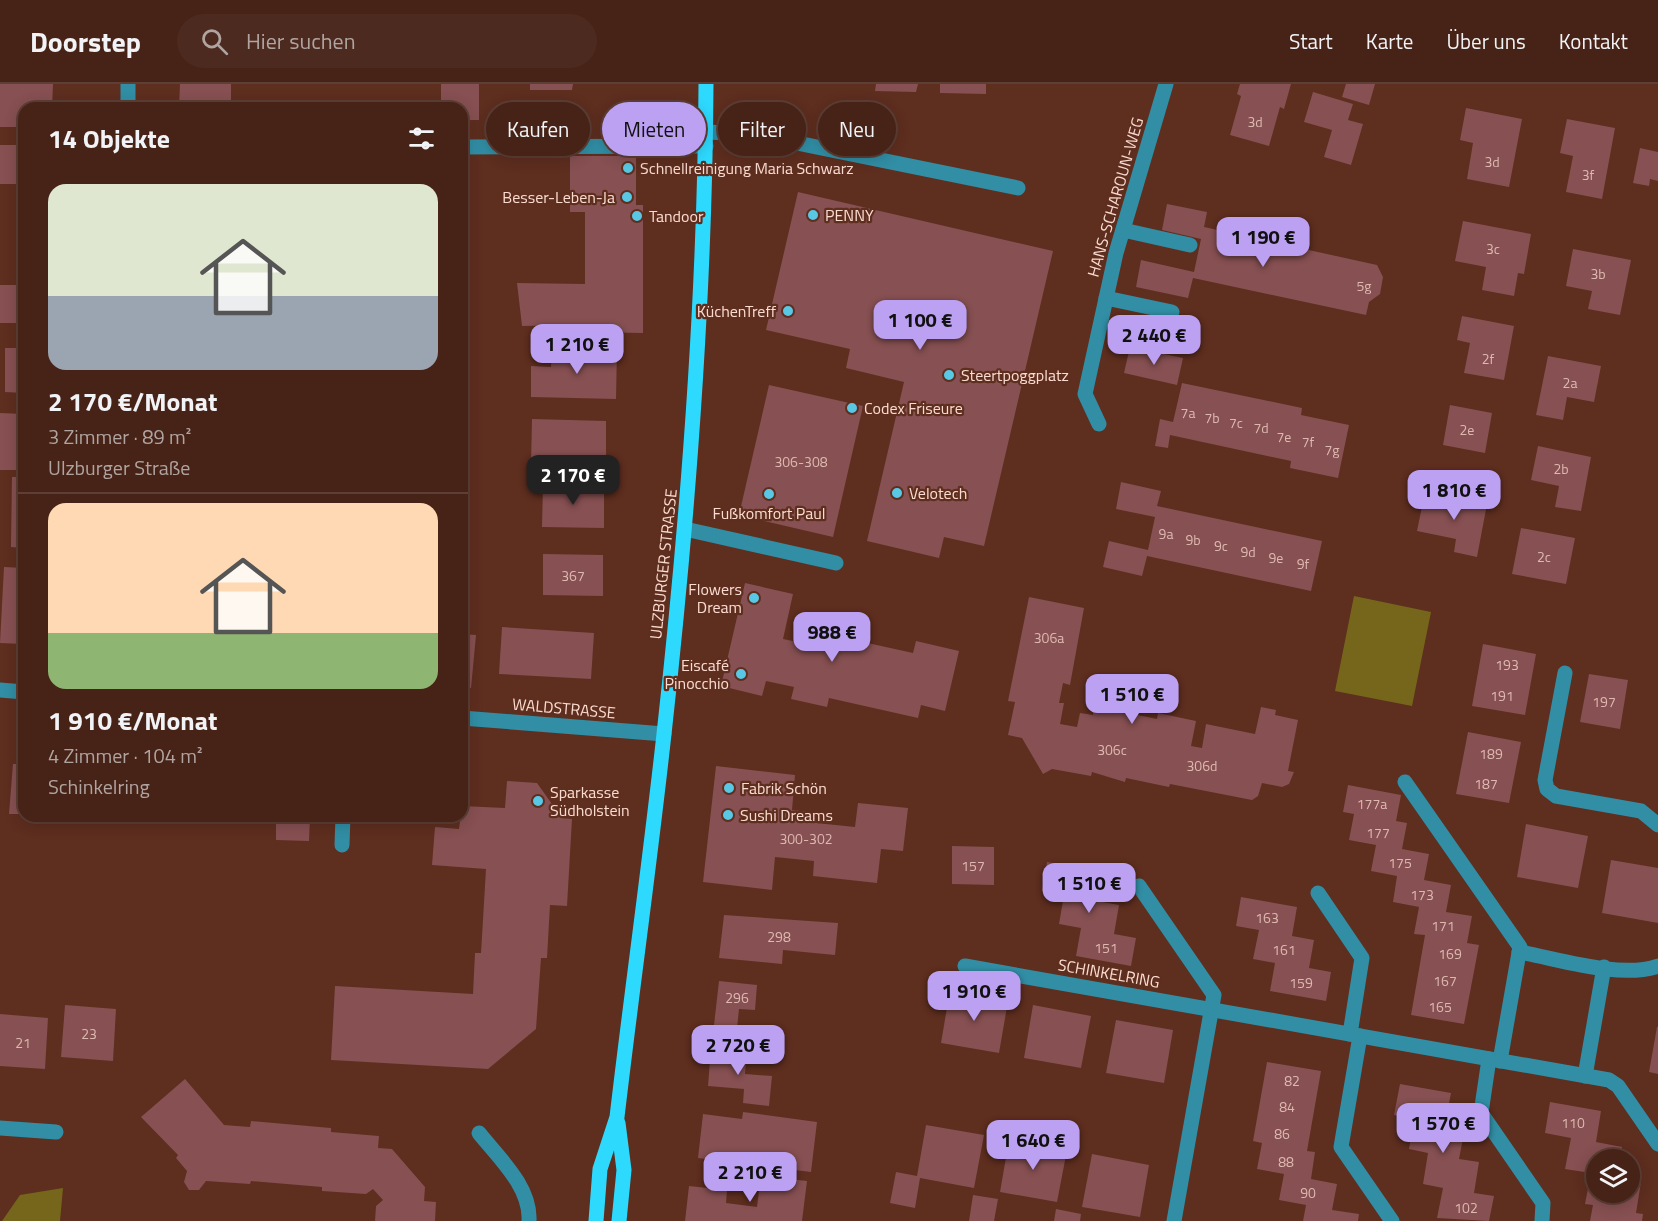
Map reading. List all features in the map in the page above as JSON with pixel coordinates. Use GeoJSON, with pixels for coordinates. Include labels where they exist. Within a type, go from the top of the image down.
{"type":"FeatureCollection","features":[{"type":"Feature","properties":{"kind":"main road","name":"ULZBURGER STRASSE"},"geometry":{"type":"LineString","coordinates":[[706,84],[706,102]]}},
{"type":"Feature","properties":{"kind":"main road","name":"ULZBURGER STRASSE"},"geometry":{"type":"LineString","coordinates":[[596,1221],[600,1169],[617,1117],[664,734],[685,529],[701,283],[705,156]]}},
{"type":"Feature","properties":{"kind":"main road","name":"ULZBURGER STRASSE"},"geometry":{"type":"LineString","coordinates":[[617,1117],[624,1170],[619,1221]]}},
{"type":"Feature","properties":{"kind":"street"},"geometry":{"type":"LineString","coordinates":[[128,84],[128,102]]}},
{"type":"Feature","properties":{"kind":"street","name":"HANS-SCHAROUN-WEG"},"geometry":{"type":"LineString","coordinates":[[1099,424],[1085,394],[1123,230],[1166,84]]}},
{"type":"Feature","properties":{"kind":"street"},"geometry":{"type":"LineString","coordinates":[[706,139],[753,134],[1018,188]]}},
{"type":"Feature","properties":{"kind":"street"},"geometry":{"type":"LineString","coordinates":[[468,147],[602,142]]}},
{"type":"Feature","properties":{"kind":"street"},"geometry":{"type":"LineString","coordinates":[[1123,230],[1190,245]]}},
{"type":"Feature","properties":{"kind":"street"},"geometry":{"type":"LineString","coordinates":[[1106,298],[1172,312]]}},
{"type":"Feature","properties":{"kind":"street"},"geometry":{"type":"LineString","coordinates":[[685,529],[836,563]]}},
{"type":"Feature","properties":{"kind":"street"},"geometry":{"type":"LineString","coordinates":[[1565,673],[1545,780],[1547,789],[1556,796],[1641,811],[1658,825]]}},
{"type":"Feature","properties":{"kind":"street"},"geometry":{"type":"LineString","coordinates":[[0,690],[18,692]]}},
{"type":"Feature","properties":{"kind":"street","name":"WALDSTRASSE"},"geometry":{"type":"LineString","coordinates":[[468,718],[664,734]]}},
{"type":"Feature","properties":{"kind":"street"},"geometry":{"type":"LineString","coordinates":[[1405,782],[1520,947],[1482,1115],[1543,1203],[1542,1221]]}},
{"type":"Feature","properties":{"kind":"street"},"geometry":{"type":"LineString","coordinates":[[342,845],[344,822]]}},
{"type":"Feature","properties":{"kind":"street"},"geometry":{"type":"LineString","coordinates":[[1139,886],[1214,994],[1174,1221]]}},
{"type":"Feature","properties":{"kind":"street"},"geometry":{"type":"LineString","coordinates":[[1318,893],[1362,958],[1341,1147],[1392,1221]]}},
{"type":"Feature","properties":{"kind":"street"},"geometry":{"type":"LineString","coordinates":[[1519,952],[1639,971],[1658,966]]}},
{"type":"Feature","properties":{"kind":"street","name":"SCHINKELRING"},"geometry":{"type":"LineString","coordinates":[[965,966],[1585,1076],[1616,1084],[1658,1144]]}},
{"type":"Feature","properties":{"kind":"street"},"geometry":{"type":"LineString","coordinates":[[1585,1076],[1604,967]]}},
{"type":"Feature","properties":{"kind":"street"},"geometry":{"type":"LineString","coordinates":[[0,1128],[56,1132]]}},
{"type":"Feature","properties":{"kind":"street"},"geometry":{"type":"LineString","coordinates":[[479,1133],[522,1191],[530,1211],[529,1221]]}},
{"type":"Feature","properties":{"kind":"shaded area"},"geometry":{"type":"Polygon","coordinates":[[[1354,596],[1431,612],[1412,706],[1335,691],[1354,596]]]}},
{"type":"Feature","properties":{"kind":"shaded area"},"geometry":{"type":"Polygon","coordinates":[[[63,1188],[60,1221],[2,1221],[20,1195],[63,1188]]]}},
{"type":"Feature","properties":{"kind":"building"},"geometry":{"type":"Polygon","coordinates":[[[0,84],[53,84],[52,102],[18,102],[18,127],[0,127],[0,84]]]}},
{"type":"Feature","properties":{"kind":"building"},"geometry":{"type":"Polygon","coordinates":[[[180,84],[231,84],[231,102],[179,102],[180,84]]]}},
{"type":"Feature","properties":{"kind":"building"},"geometry":{"type":"Polygon","coordinates":[[[441,84],[479,84],[479,120],[468,120],[468,102],[441,102],[441,84]]]}},
{"type":"Feature","properties":{"kind":"building"},"geometry":{"type":"Polygon","coordinates":[[[530,84],[573,84],[572,90],[530,90],[530,84]]]}},
{"type":"Feature","properties":{"kind":"building"},"geometry":{"type":"Polygon","coordinates":[[[876,84],[918,84],[916,92],[875,91],[876,84]]]}},
{"type":"Feature","properties":{"kind":"building"},"geometry":{"type":"Polygon","coordinates":[[[940,84],[986,84],[986,94],[940,93],[940,84]]]}},
{"type":"Feature","properties":{"kind":"building"},"geometry":{"type":"Polygon","coordinates":[[[1240,84],[1291,84],[1284,109],[1280,107],[1269,146],[1230,135],[1241,96],[1237,94],[1240,84]]]}},
{"type":"Feature","properties":{"kind":"building"},"geometry":{"type":"Polygon","coordinates":[[[1346,84],[1375,84],[1369,105],[1342,97],[1346,84]]]}},
{"type":"Feature","properties":{"kind":"building"},"geometry":{"type":"Polygon","coordinates":[[[1313,92],[1353,104],[1348,120],[1363,124],[1351,165],[1324,157],[1332,130],[1304,122],[1313,92]]]}},
{"type":"Feature","properties":{"kind":"building"},"geometry":{"type":"Polygon","coordinates":[[[1466,108],[1522,119],[1509,187],[1467,179],[1473,143],[1460,140],[1466,108]]]}},
{"type":"Feature","properties":{"kind":"building"},"geometry":{"type":"Polygon","coordinates":[[[1567,119],[1615,128],[1602,199],[1566,192],[1573,156],[1560,153],[1567,119]]]}},
{"type":"Feature","properties":{"kind":"building"},"geometry":{"type":"Polygon","coordinates":[[[0,145],[18,145],[18,184],[0,184],[0,145]]]}},
{"type":"Feature","properties":{"kind":"building"},"geometry":{"type":"Polygon","coordinates":[[[1640,148],[1658,152],[1658,181],[1650,179],[1649,186],[1633,183],[1640,148]]]}},
{"type":"Feature","properties":{"kind":"building"},"geometry":{"type":"Polygon","coordinates":[[[570,156],[636,156],[636,205],[643,205],[643,333],[585,332],[585,325],[522,326],[517,283],[585,284],[585,212],[570,212],[570,156]]]}},
{"type":"Feature","properties":{"kind":"building","name":"Steertpoggplatz"},"geometry":{"type":"Polygon","coordinates":[[[798,192],[1053,251],[984,546],[944,537],[939,558],[867,541],[904,382],[846,368],[850,349],[766,330],[798,192]]]}},
{"type":"Feature","properties":{"kind":"building"},"geometry":{"type":"Polygon","coordinates":[[[1167,204],[1207,212],[1204,227],[1377,265],[1383,277],[1380,294],[1369,302],[1366,315],[1193,278],[1188,298],[1136,287],[1141,260],[1194,272],[1201,239],[1162,230],[1167,204]]]}},
{"type":"Feature","properties":{"kind":"building"},"geometry":{"type":"Polygon","coordinates":[[[1463,221],[1531,234],[1524,274],[1518,273],[1514,296],[1482,290],[1486,267],[1455,261],[1463,221]]]}},
{"type":"Feature","properties":{"kind":"building"},"geometry":{"type":"Polygon","coordinates":[[[1573,249],[1631,260],[1620,315],[1588,309],[1592,291],[1566,286],[1573,249]]]}},
{"type":"Feature","properties":{"kind":"building"},"geometry":{"type":"Polygon","coordinates":[[[0,285],[18,285],[18,323],[0,323],[0,285]]]}},
{"type":"Feature","properties":{"kind":"building"},"geometry":{"type":"Polygon","coordinates":[[[1462,316],[1514,326],[1504,380],[1464,373],[1470,343],[1457,340],[1462,316]]]}},
{"type":"Feature","properties":{"kind":"building"},"geometry":{"type":"Polygon","coordinates":[[[1130,347],[1183,358],[1177,385],[1124,373],[1130,347]]]}},
{"type":"Feature","properties":{"kind":"building"},"geometry":{"type":"Polygon","coordinates":[[[5,348],[18,348],[18,393],[5,392],[5,348]]]}},
{"type":"Feature","properties":{"kind":"building"},"geometry":{"type":"Polygon","coordinates":[[[552,348],[617,349],[616,399],[531,397],[531,366],[551,367],[552,348]]]}},
{"type":"Feature","properties":{"kind":"building"},"geometry":{"type":"Polygon","coordinates":[[[1548,356],[1601,366],[1594,402],[1567,397],[1563,420],[1536,415],[1548,356]]]}},
{"type":"Feature","properties":{"kind":"building"},"geometry":{"type":"Polygon","coordinates":[[[1182,383],[1302,408],[1301,415],[1349,425],[1338,478],[1290,468],[1291,461],[1170,435],[1168,448],[1155,446],[1160,419],[1173,422],[1182,383]]]}},
{"type":"Feature","properties":{"kind":"building"},"geometry":{"type":"Polygon","coordinates":[[[769,385],[863,406],[833,537],[739,515],[769,385]]]}},
{"type":"Feature","properties":{"kind":"building"},"geometry":{"type":"Polygon","coordinates":[[[1450,405],[1492,413],[1485,453],[1443,445],[1450,405]]]}},
{"type":"Feature","properties":{"kind":"building"},"geometry":{"type":"Polygon","coordinates":[[[0,413],[18,414],[18,470],[0,470],[0,413]]]}},
{"type":"Feature","properties":{"kind":"building"},"geometry":{"type":"Polygon","coordinates":[[[532,419],[606,421],[606,466],[531,464],[532,419]]]}},
{"type":"Feature","properties":{"kind":"building"},"geometry":{"type":"Polygon","coordinates":[[[1538,446],[1591,457],[1581,511],[1555,507],[1559,486],[1531,480],[1538,446]]]}},
{"type":"Feature","properties":{"kind":"building"},"geometry":{"type":"Polygon","coordinates":[[[12,477],[18,477],[18,548],[11,547],[12,477]]]}},
{"type":"Feature","properties":{"kind":"building"},"geometry":{"type":"Polygon","coordinates":[[[1121,482],[1161,491],[1157,506],[1322,541],[1311,591],[1147,556],[1142,576],[1103,567],[1109,541],[1148,550],[1155,517],[1116,509],[1121,482]]]}},
{"type":"Feature","properties":{"kind":"building"},"geometry":{"type":"Polygon","coordinates":[[[543,484],[604,485],[604,528],[542,527],[543,484]]]}},
{"type":"Feature","properties":{"kind":"building"},"geometry":{"type":"Polygon","coordinates":[[[1425,492],[1487,504],[1477,557],[1454,552],[1456,539],[1417,531],[1425,492]]]}},
{"type":"Feature","properties":{"kind":"building"},"geometry":{"type":"Polygon","coordinates":[[[1521,528],[1575,538],[1566,584],[1512,574],[1521,528]]]}},
{"type":"Feature","properties":{"kind":"building"},"geometry":{"type":"Polygon","coordinates":[[[543,554],[603,555],[603,596],[543,595],[543,554]]]}},
{"type":"Feature","properties":{"kind":"building"},"geometry":{"type":"Polygon","coordinates":[[[4,567],[18,568],[18,644],[0,643],[4,567]]]}},
{"type":"Feature","properties":{"kind":"building"},"geometry":{"type":"Polygon","coordinates":[[[745,583],[793,594],[783,639],[807,644],[808,639],[843,647],[845,638],[913,653],[916,641],[959,651],[945,711],[921,705],[918,718],[829,698],[827,707],[791,699],[794,687],[766,681],[762,696],[721,686],[745,583]]]}},
{"type":"Feature","properties":{"kind":"building"},"geometry":{"type":"Polygon","coordinates":[[[1029,597],[1084,608],[1070,685],[1063,683],[1059,703],[1064,703],[1060,724],[1077,727],[1080,713],[1093,715],[1094,706],[1157,719],[1158,713],[1196,721],[1191,746],[1202,748],[1206,724],[1255,734],[1261,707],[1276,710],[1275,715],[1298,720],[1288,771],[1294,772],[1289,784],[1282,787],[1262,783],[1258,796],[1252,800],[1170,784],[1169,787],[1126,778],[1125,782],[1092,772],[1091,776],[1052,769],[1043,774],[1022,738],[1008,735],[1015,702],[1008,701],[1029,597]]]}},
{"type":"Feature","properties":{"kind":"building"},"geometry":{"type":"Polygon","coordinates":[[[502,627],[594,633],[591,679],[499,674],[502,627]]]}},
{"type":"Feature","properties":{"kind":"building"},"geometry":{"type":"Polygon","coordinates":[[[468,634],[476,635],[471,688],[468,688],[468,634]]]}},
{"type":"Feature","properties":{"kind":"building"},"geometry":{"type":"Polygon","coordinates":[[[1483,644],[1536,654],[1525,715],[1472,706],[1483,644]]]}},
{"type":"Feature","properties":{"kind":"building"},"geometry":{"type":"Polygon","coordinates":[[[1589,674],[1628,680],[1620,729],[1580,722],[1589,674]]]}},
{"type":"Feature","properties":{"kind":"building"},"geometry":{"type":"Polygon","coordinates":[[[1468,732],[1521,742],[1509,803],[1456,794],[1468,732]]]}},
{"type":"Feature","properties":{"kind":"building"},"geometry":{"type":"Polygon","coordinates":[[[13,764],[18,764],[18,814],[9,814],[13,764]]]}},
{"type":"Feature","properties":{"kind":"building"},"geometry":{"type":"Polygon","coordinates":[[[716,766],[795,775],[792,810],[817,813],[816,823],[855,827],[858,803],[908,808],[903,851],[881,849],[877,883],[813,876],[814,861],[775,857],[772,890],[703,882],[716,766]]]}},
{"type":"Feature","properties":{"kind":"building"},"geometry":{"type":"Polygon","coordinates":[[[507,781],[537,783],[562,818],[572,819],[567,906],[550,905],[547,958],[541,958],[536,1029],[488,1069],[331,1060],[335,986],[473,994],[475,953],[481,953],[486,869],[432,865],[435,827],[459,829],[460,822],[468,822],[468,806],[505,808],[507,781]]]}},
{"type":"Feature","properties":{"kind":"building"},"geometry":{"type":"Polygon","coordinates":[[[1348,785],[1401,795],[1396,821],[1407,823],[1402,849],[1429,854],[1424,880],[1451,885],[1446,912],[1472,916],[1467,943],[1479,945],[1464,1024],[1411,1015],[1425,935],[1414,934],[1419,907],[1393,902],[1397,876],[1371,871],[1376,845],[1349,840],[1354,814],[1343,812],[1348,785]]]}},
{"type":"Feature","properties":{"kind":"building"},"geometry":{"type":"Polygon","coordinates":[[[213,822],[243,822],[243,824],[213,822]]]}},
{"type":"Feature","properties":{"kind":"building"},"geometry":{"type":"Polygon","coordinates":[[[276,822],[310,822],[309,841],[276,840],[276,822]]]}},
{"type":"Feature","properties":{"kind":"building"},"geometry":{"type":"Polygon","coordinates":[[[1526,824],[1588,836],[1578,888],[1517,877],[1526,824]]]}},
{"type":"Feature","properties":{"kind":"building"},"geometry":{"type":"Polygon","coordinates":[[[952,846],[994,847],[994,885],[952,884],[952,846]]]}},
{"type":"Feature","properties":{"kind":"building"},"geometry":{"type":"Polygon","coordinates":[[[1611,860],[1658,868],[1658,923],[1602,913],[1611,860]]]}},
{"type":"Feature","properties":{"kind":"building"},"geometry":{"type":"Polygon","coordinates":[[[1047,862],[1102,872],[1097,901],[1119,905],[1114,934],[1136,938],[1131,966],[1076,956],[1081,928],[1059,924],[1064,895],[1042,891],[1047,862]]]}},
{"type":"Feature","properties":{"kind":"building"},"geometry":{"type":"Polygon","coordinates":[[[1241,897],[1297,907],[1292,936],[1314,940],[1309,968],[1331,972],[1326,1001],[1270,991],[1275,963],[1253,959],[1259,930],[1236,926],[1241,897]]]}},
{"type":"Feature","properties":{"kind":"building"},"geometry":{"type":"Polygon","coordinates":[[[724,915],[838,923],[835,955],[783,950],[782,964],[719,958],[724,915]]]}},
{"type":"Feature","properties":{"kind":"building"},"geometry":{"type":"Polygon","coordinates":[[[719,981],[757,985],[755,1010],[739,1009],[737,1028],[714,1025],[719,981]]]}},
{"type":"Feature","properties":{"kind":"building"},"geometry":{"type":"Polygon","coordinates":[[[950,990],[1008,1001],[999,1053],[941,1043],[950,990]]]}},
{"type":"Feature","properties":{"kind":"building"},"geometry":{"type":"Polygon","coordinates":[[[65,1005],[116,1009],[113,1061],[61,1057],[65,1005]]]}},
{"type":"Feature","properties":{"kind":"building"},"geometry":{"type":"Polygon","coordinates":[[[1033,1005],[1091,1016],[1081,1068],[1024,1058],[1033,1005]]]}},
{"type":"Feature","properties":{"kind":"building"},"geometry":{"type":"Polygon","coordinates":[[[0,1014],[48,1018],[45,1069],[0,1066],[0,1014]]]}},
{"type":"Feature","properties":{"kind":"building"},"geometry":{"type":"Polygon","coordinates":[[[1116,1020],[1173,1030],[1164,1083],[1106,1073],[1116,1020]]]}},
{"type":"Feature","properties":{"kind":"building"},"geometry":{"type":"Polygon","coordinates":[[[1658,1027],[1658,1074],[1649,1072],[1658,1027]]]}},
{"type":"Feature","properties":{"kind":"building"},"geometry":{"type":"Polygon","coordinates":[[[711,1047],[747,1051],[745,1074],[772,1076],[769,1106],[743,1103],[744,1089],[708,1086],[711,1047]]]}},
{"type":"Feature","properties":{"kind":"building"},"geometry":{"type":"Polygon","coordinates":[[[1267,1062],[1321,1071],[1307,1151],[1315,1152],[1311,1179],[1337,1184],[1332,1210],[1359,1214],[1358,1221],[1303,1221],[1306,1205],[1279,1200],[1284,1174],[1257,1169],[1262,1143],[1253,1141],[1267,1062]]]}},
{"type":"Feature","properties":{"kind":"building"},"geometry":{"type":"Polygon","coordinates":[[[185,1079],[224,1125],[250,1127],[251,1121],[331,1128],[331,1132],[379,1136],[378,1148],[392,1149],[425,1187],[424,1201],[436,1202],[435,1221],[375,1221],[376,1206],[383,1200],[373,1189],[366,1194],[322,1191],[322,1187],[251,1181],[250,1184],[206,1181],[199,1190],[189,1190],[184,1182],[187,1171],[176,1158],[178,1155],[141,1117],[185,1079]]]}},
{"type":"Feature","properties":{"kind":"building"},"geometry":{"type":"Polygon","coordinates":[[[1400,1084],[1451,1093],[1445,1124],[1465,1128],[1459,1159],[1479,1162],[1474,1193],[1494,1196],[1489,1221],[1437,1218],[1443,1188],[1423,1184],[1428,1153],[1409,1149],[1414,1119],[1394,1115],[1400,1084]]]}},
{"type":"Feature","properties":{"kind":"building"},"geometry":{"type":"Polygon","coordinates":[[[1550,1102],[1601,1111],[1596,1142],[1622,1147],[1622,1149],[1586,1149],[1586,1172],[1565,1169],[1571,1138],[1545,1133],[1550,1102]]]}},
{"type":"Feature","properties":{"kind":"building"},"geometry":{"type":"Polygon","coordinates":[[[743,1112],[817,1122],[811,1172],[698,1158],[703,1114],[742,1119],[743,1112]]]}},
{"type":"Feature","properties":{"kind":"building"},"geometry":{"type":"Polygon","coordinates":[[[926,1125],[984,1135],[974,1188],[920,1178],[915,1208],[890,1203],[896,1172],[917,1176],[926,1125]]]}},
{"type":"Feature","properties":{"kind":"building"},"geometry":{"type":"Polygon","coordinates":[[[1009,1140],[1067,1150],[1057,1202],[1000,1192],[1009,1140]]]}},
{"type":"Feature","properties":{"kind":"building"},"geometry":{"type":"Polygon","coordinates":[[[1092,1154],[1149,1165],[1140,1217],[1082,1207],[1092,1154]]]}},
{"type":"Feature","properties":{"kind":"building"},"geometry":{"type":"Polygon","coordinates":[[[761,1176],[807,1181],[802,1221],[685,1221],[689,1186],[727,1190],[726,1203],[757,1207],[761,1176]]]}},
{"type":"Feature","properties":{"kind":"building"},"geometry":{"type":"Polygon","coordinates":[[[973,1195],[998,1199],[994,1221],[969,1221],[973,1195]]]}},
{"type":"Feature","properties":{"kind":"building"},"geometry":{"type":"Polygon","coordinates":[[[1586,1199],[1586,1203],[1638,1203],[1636,1213],[1643,1214],[1642,1221],[1590,1221],[1593,1205],[1585,1204],[1586,1199]]]}},
{"type":"Feature","properties":{"kind":"building"},"geometry":{"type":"Polygon","coordinates":[[[1056,1209],[1081,1214],[1080,1221],[1054,1221],[1056,1209]]]}},
{"type":"Feature","properties":{"kind":"place","name":"Schnellreinigung Maria Schwarz"},"geometry":{"type":"Point","coordinates":[628,168]}},
{"type":"Feature","properties":{"kind":"place","name":"Besser-Leben-Ja"},"geometry":{"type":"Point","coordinates":[627,197]}},
{"type":"Feature","properties":{"kind":"place","name":"PENNY"},"geometry":{"type":"Point","coordinates":[813,215]}},
{"type":"Feature","properties":{"kind":"place","name":"Tandoor"},"geometry":{"type":"Point","coordinates":[637,216]}},
{"type":"Feature","properties":{"kind":"place","name":"KüchenTreff"},"geometry":{"type":"Point","coordinates":[788,311]}},
{"type":"Feature","properties":{"kind":"place","name":"Steertpoggplatz"},"geometry":{"type":"Point","coordinates":[949,375]}},
{"type":"Feature","properties":{"kind":"place","name":"Codex Friseure"},"geometry":{"type":"Point","coordinates":[852,408]}},
{"type":"Feature","properties":{"kind":"place","name":"Velotech"},"geometry":{"type":"Point","coordinates":[897,493]}},
{"type":"Feature","properties":{"kind":"place","name":"Fußkomfort Paul"},"geometry":{"type":"Point","coordinates":[769,494]}},
{"type":"Feature","properties":{"kind":"place","name":"Flowers Dream"},"geometry":{"type":"Point","coordinates":[754,598]}},
{"type":"Feature","properties":{"kind":"place","name":"Eiscafé Pinocchio"},"geometry":{"type":"Point","coordinates":[741,674]}},
{"type":"Feature","properties":{"kind":"place","name":"Fabrik Schön"},"geometry":{"type":"Point","coordinates":[729,788]}},
{"type":"Feature","properties":{"kind":"place","name":"Sparkasse Südholstein"},"geometry":{"type":"Point","coordinates":[538,801]}},
{"type":"Feature","properties":{"kind":"place","name":"Sushi Dreams"},"geometry":{"type":"Point","coordinates":[728,815]}}]}
